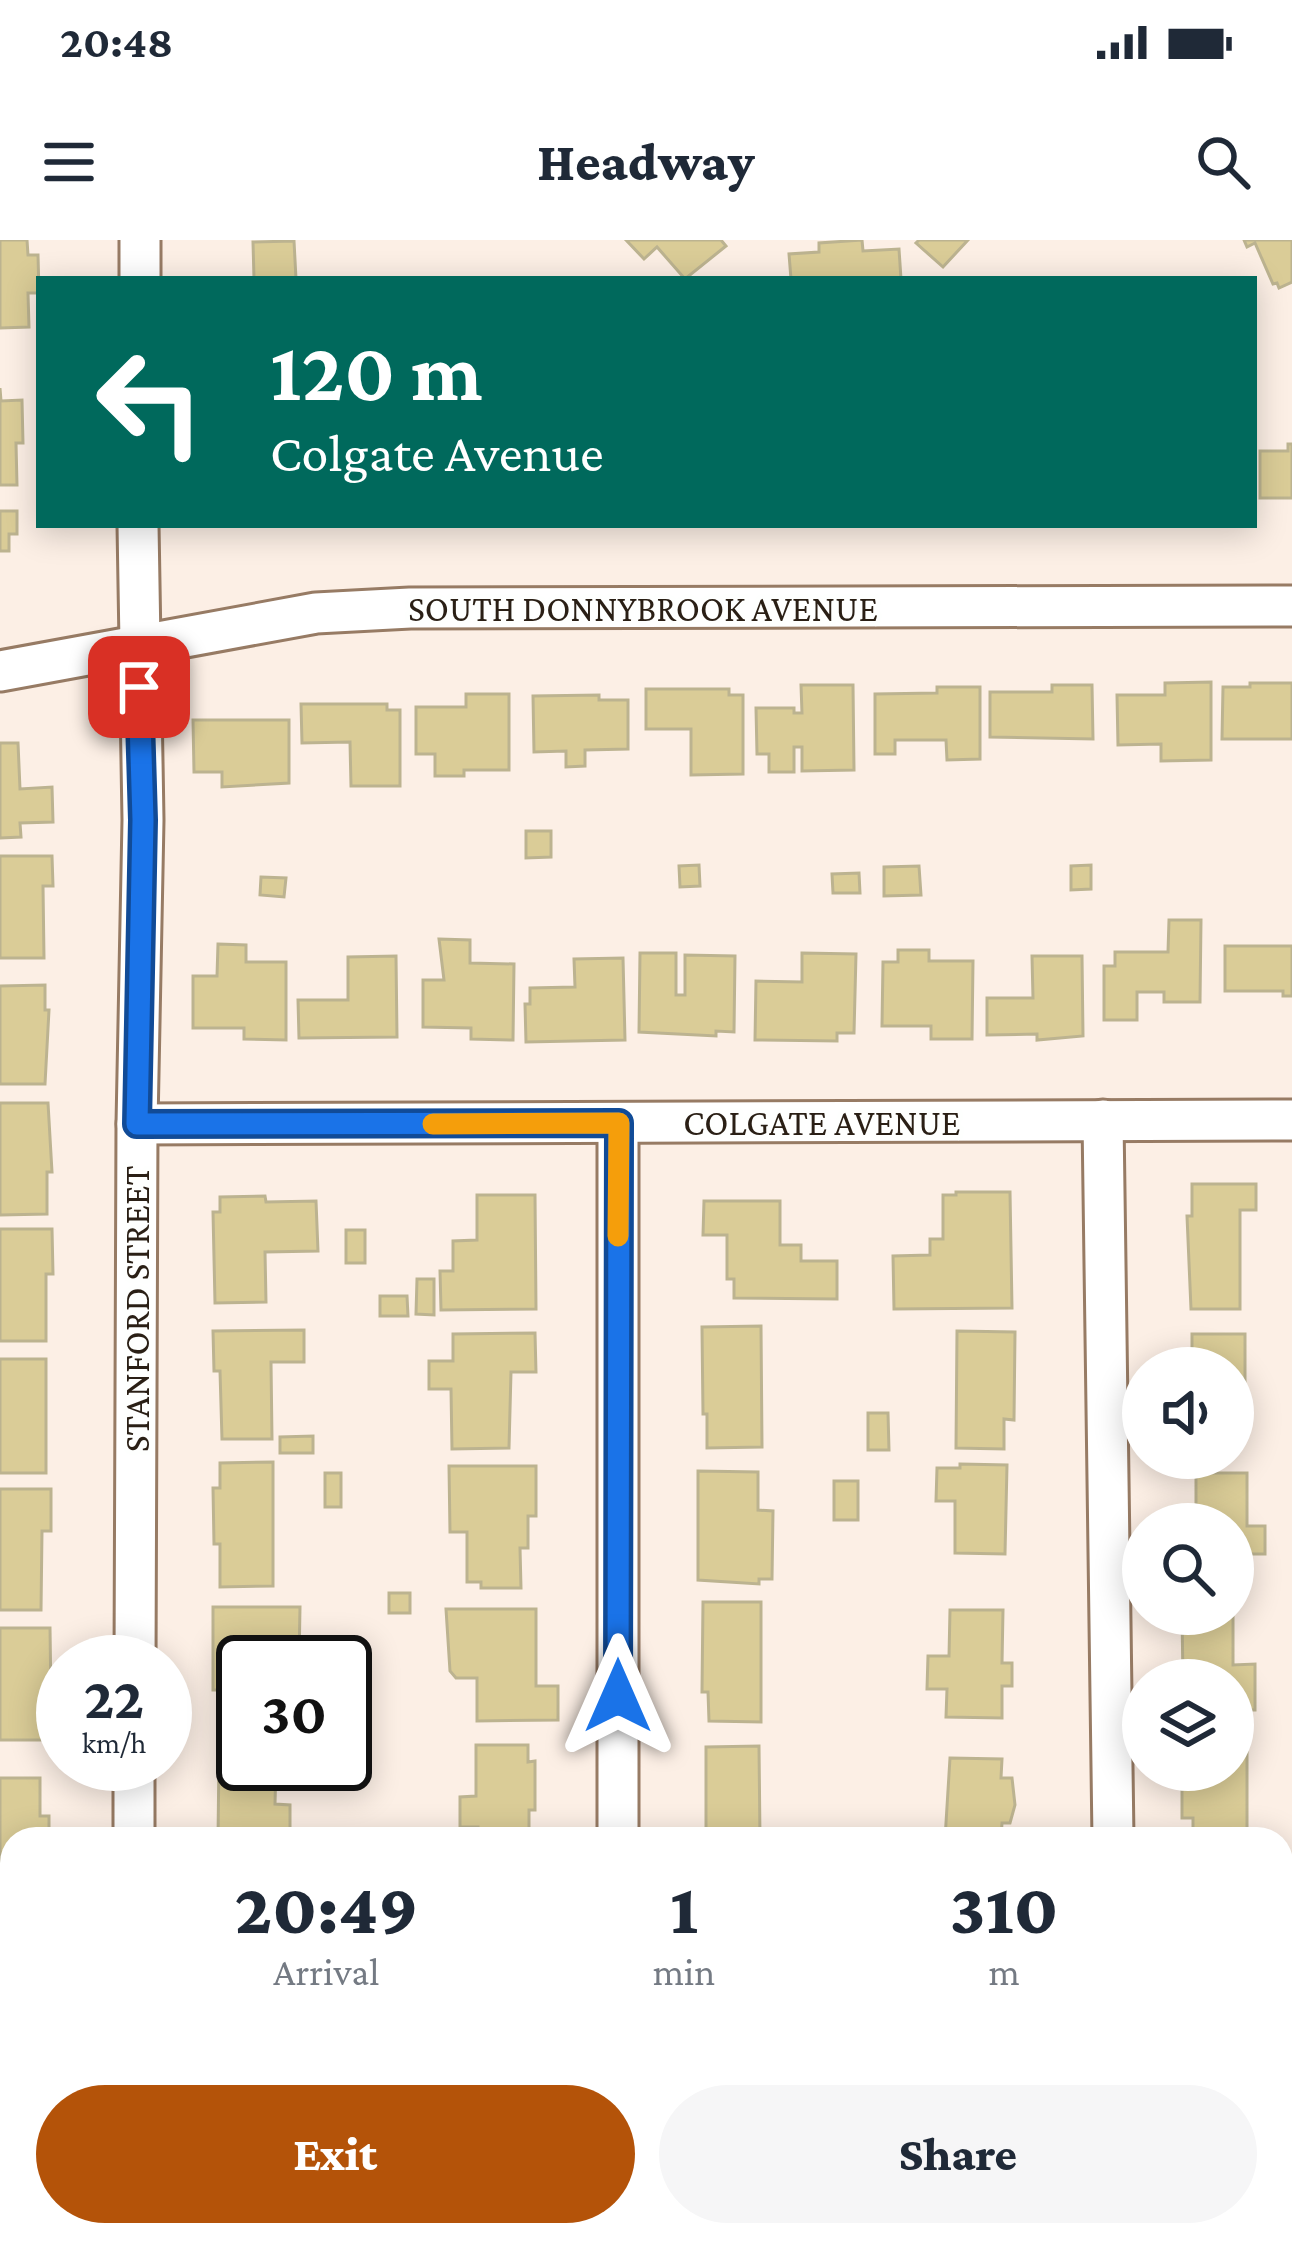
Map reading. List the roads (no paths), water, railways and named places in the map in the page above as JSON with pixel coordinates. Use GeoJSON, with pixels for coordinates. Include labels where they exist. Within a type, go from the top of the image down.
{"type":"FeatureCollection","features":[{"type":"Feature","properties":{"kind":"street"},"geometry":{"type":"LineString","coordinates":[[140,240],[140,276]]}},
{"type":"Feature","properties":{"kind":"street","name":"STANFORD STREET"},"geometry":{"type":"LineString","coordinates":[[135,1635],[143,820],[138,528]]}},
{"type":"Feature","properties":{"kind":"street","name":"SOUTH DONNYBROOK AVENUE"},"geometry":{"type":"LineString","coordinates":[[0,671],[316,613],[410,608],[1292,606]]}},
{"type":"Feature","properties":{"kind":"street"},"geometry":{"type":"LineString","coordinates":[[1103,1120],[1113,1827]]}},
{"type":"Feature","properties":{"kind":"street","name":"COLGATE AVENUE"},"geometry":{"type":"LineString","coordinates":[[137,1124],[1292,1120]]}},
{"type":"Feature","properties":{"kind":"street"},"geometry":{"type":"LineString","coordinates":[[618,1827],[619,1123]]}},
{"type":"Feature","properties":{"kind":"street"},"geometry":{"type":"LineString","coordinates":[[134,1791],[134,1827]]}}]}
